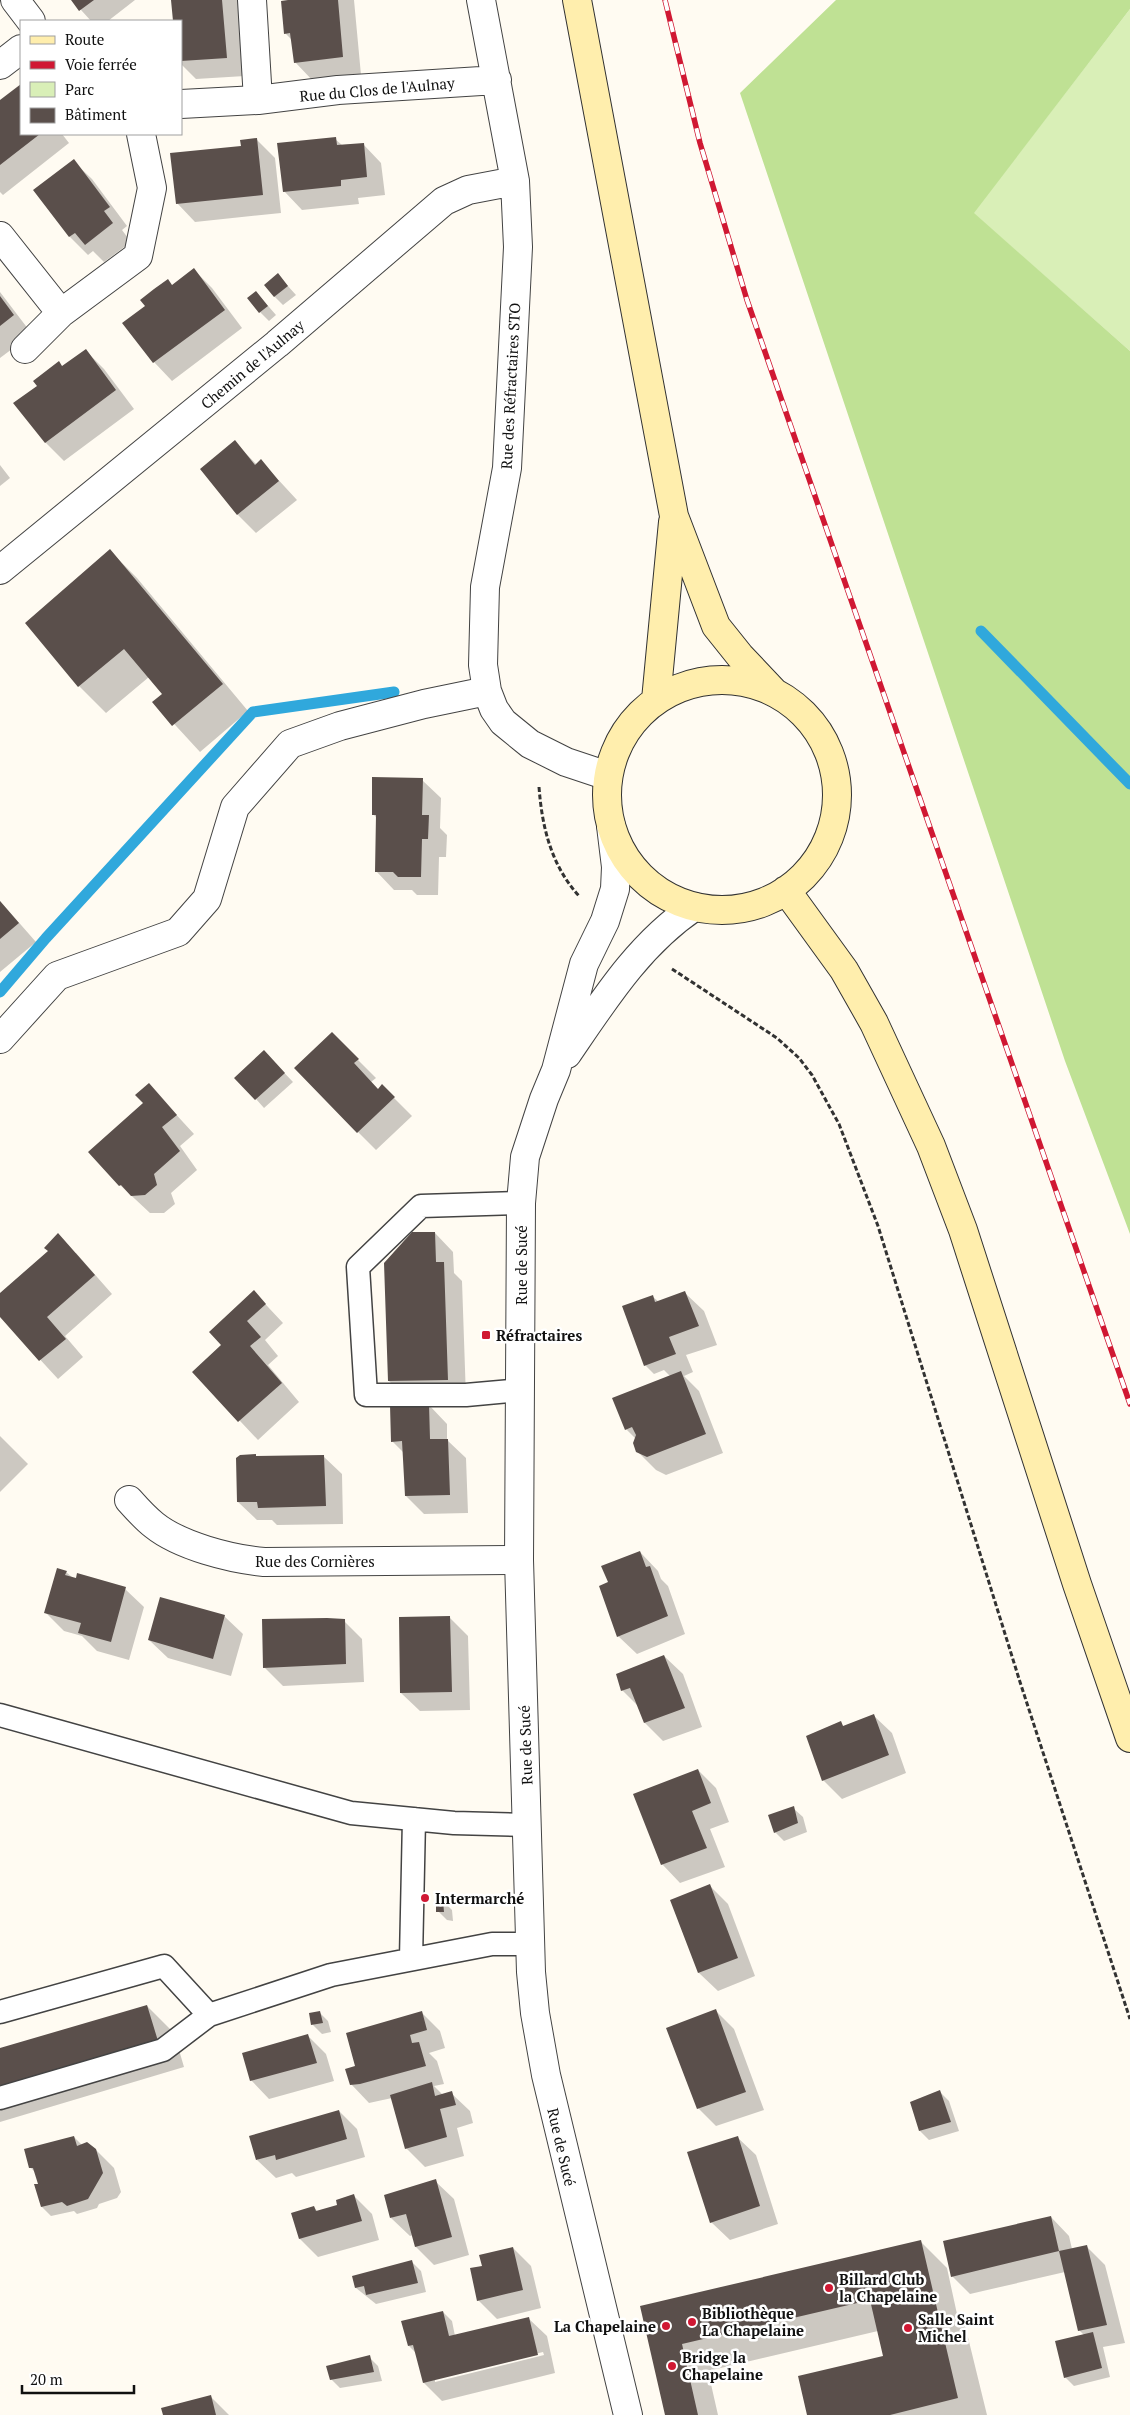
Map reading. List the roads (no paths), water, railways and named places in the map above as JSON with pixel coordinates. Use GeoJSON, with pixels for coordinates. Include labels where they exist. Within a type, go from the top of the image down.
{"type":"FeatureCollection","features":[{"type":"Feature","properties":{"kind":"main road"},"geometry":{"type":"LineString","coordinates":[[576,0],[674,516],[716,626],[740,656],[774,692]]}},
{"type":"Feature","properties":{"kind":"main road"},"geometry":{"type":"LineString","coordinates":[[656,700],[674,516]]}},
{"type":"Feature","properties":{"kind":"main road"},"geometry":{"type":"LineString","coordinates":[[722,679],[748,683],[774,692],[792,703],[808,718],[821,735],[830,755],[837,790],[835,819],[828,840],[812,865],[786,890],[765,902],[742,908],[718,910],[694,907],[671,899],[651,886],[633,869],[620,849],[610,826],[606,801],[608,776],[614,754],[624,733],[638,715],[656,700],[688,685],[722,679]]}},
{"type":"Feature","properties":{"kind":"main road"},"geometry":{"type":"LineString","coordinates":[[786,890],[844,970],[874,1023],[930,1146],[963,1230],[1074,1575],[1130,1738]]}},
{"type":"Feature","properties":{"kind":"street"},"geometry":{"type":"LineString","coordinates":[[15,0],[30,20]]}},
{"type":"Feature","properties":{"kind":"street"},"geometry":{"type":"LineString","coordinates":[[252,0],[258,100]]}},
{"type":"Feature","properties":{"kind":"street","name":"Rue des Réfractaires STO"},"geometry":{"type":"LineString","coordinates":[[481,0],[515,181],[518,247],[507,468],[485,587],[483,665],[487,691],[494,709],[503,722],[540,751],[608,776]]}},
{"type":"Feature","properties":{"kind":"street"},"geometry":{"type":"LineString","coordinates":[[0,65],[20,50]]}},
{"type":"Feature","properties":{"kind":"street","name":"Rue du Clos de l'Aulnay"},"geometry":{"type":"LineString","coordinates":[[182,104],[258,100],[338,90],[497,80]]}},
{"type":"Feature","properties":{"kind":"street"},"geometry":{"type":"LineString","coordinates":[[25,349],[61,313],[138,256],[152,188],[141,135]]}},
{"type":"Feature","properties":{"kind":"street","name":"Chemin de l'Aulnay"},"geometry":{"type":"LineString","coordinates":[[0,570],[277,344],[444,201],[468,190],[515,181]]}},
{"type":"Feature","properties":{"kind":"street"},"geometry":{"type":"LineString","coordinates":[[0,236],[61,313]]}},
{"type":"Feature","properties":{"kind":"street"},"geometry":{"type":"LineString","coordinates":[[0,1038],[57,976],[178,932],[207,899],[235,807],[290,744],[368,719],[487,691]]}},
{"type":"Feature","properties":{"kind":"street","name":"Rue de Sucé"},"geometry":{"type":"LineString","coordinates":[[610,826],[616,867],[615,889],[606,921],[584,964],[556,1070],[544,1099],[525,1157],[521,1203],[519,1560],[531,1944],[535,2013],[546,2075],[628,2415]]}},
{"type":"Feature","properties":{"kind":"street","name":"Rue de Sucé"},"geometry":{"type":"LineString","coordinates":[[556,1070],[618,981],[644,950],[656,937],[694,907]]}},
{"type":"Feature","properties":{"kind":"street","name":"Rue des Cornières"},"geometry":{"type":"LineString","coordinates":[[129,1500],[154,1525],[178,1539],[242,1560],[273,1562],[519,1560]]}},
{"type":"Feature","properties":{"kind":"lane"},"geometry":{"type":"LineString","coordinates":[[521,1203],[421,1206],[358,1267],[366,1394],[466,1395],[521,1390]]}},
{"type":"Feature","properties":{"kind":"lane"},"geometry":{"type":"LineString","coordinates":[[0,1715],[351,1813],[414,1819],[528,1825]]}},
{"type":"Feature","properties":{"kind":"lane"},"geometry":{"type":"LineString","coordinates":[[411,1959],[414,1819]]}},
{"type":"Feature","properties":{"kind":"lane"},"geometry":{"type":"LineString","coordinates":[[0,2098],[163,2050],[210,2015],[331,1975],[492,1944],[531,1944]]}},
{"type":"Feature","properties":{"kind":"lane"},"geometry":{"type":"LineString","coordinates":[[0,2012],[164,1966],[210,2015]]}},
{"type":"Feature","properties":{"kind":"waterway"},"geometry":{"type":"LineString","coordinates":[[981,631],[1130,784]]}},
{"type":"Feature","properties":{"kind":"waterway"},"geometry":{"type":"LineString","coordinates":[[0,992],[46,938],[253,712],[394,692]]}},
{"type":"Feature","properties":{"kind":"railway"},"geometry":{"type":"LineString","coordinates":[[665,0],[700,143],[747,300],[1130,1404]]}},
{"type":"Feature","properties":{"kind":"place","name":"Réfractaires"},"geometry":{"type":"Point","coordinates":[486,1335]}},
{"type":"Feature","properties":{"kind":"place","name":"Intermarché"},"geometry":{"type":"Point","coordinates":[425,1898]}},
{"type":"Feature","properties":{"kind":"place","name":"Billard Club la Chapelaine"},"geometry":{"type":"Point","coordinates":[829,2288]}},
{"type":"Feature","properties":{"kind":"place","name":"Bibliothèque La Chapelaine"},"geometry":{"type":"Point","coordinates":[692,2322]}},
{"type":"Feature","properties":{"kind":"place","name":"La Chapelaine"},"geometry":{"type":"Point","coordinates":[666,2326]}},
{"type":"Feature","properties":{"kind":"place","name":"Salle Saint Michel"},"geometry":{"type":"Point","coordinates":[908,2328]}},
{"type":"Feature","properties":{"kind":"place","name":"Bridge la Chapelaine"},"geometry":{"type":"Point","coordinates":[672,2366]}}]}
